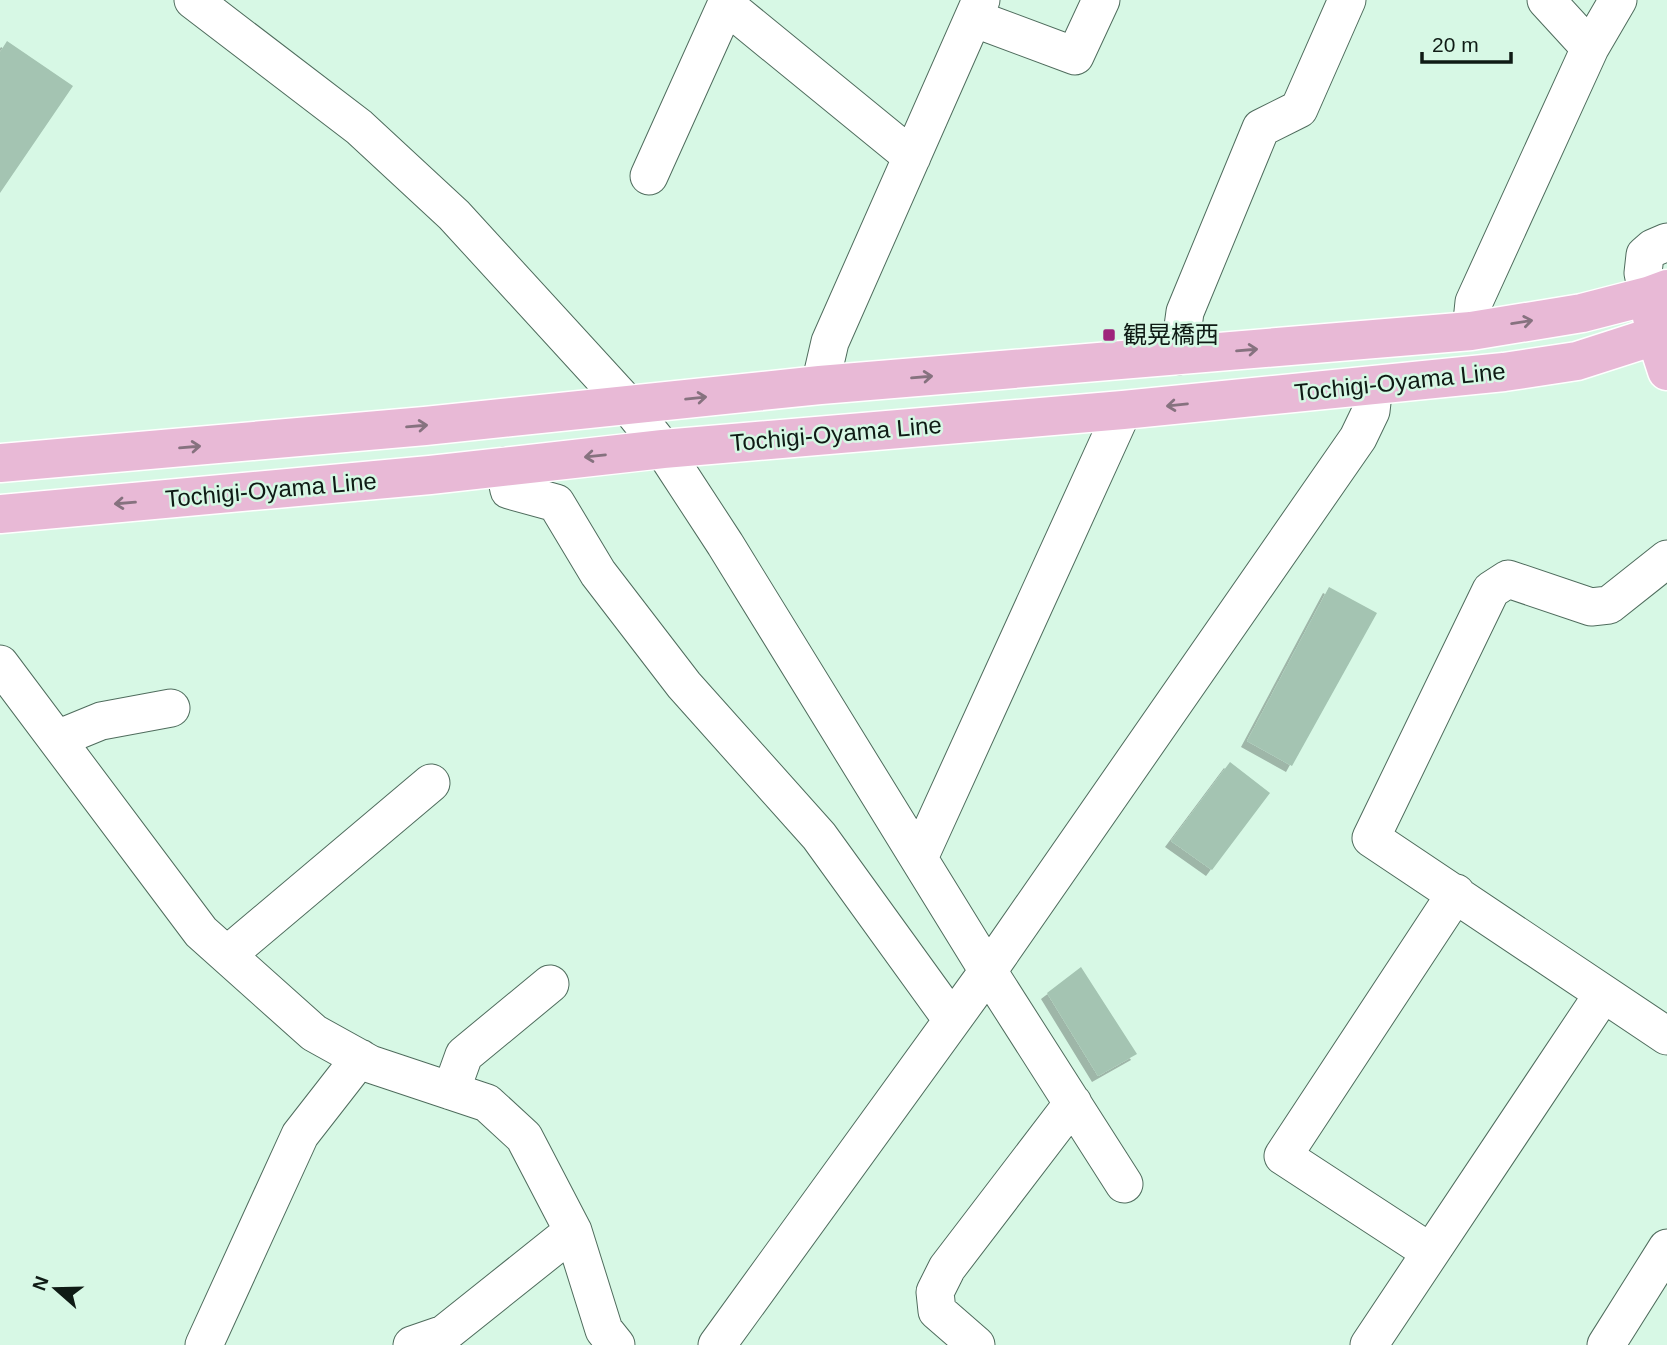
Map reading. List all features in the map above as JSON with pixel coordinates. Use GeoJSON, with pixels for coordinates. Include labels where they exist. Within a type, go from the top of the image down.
{"type":"FeatureCollection","features":[{"type":"Feature","properties":{"kind":"main road","name":"Tochigi-Oyama Line"},"geometry":{"type":"LineString","coordinates":[[0,463],[425,426],[820,385],[1471,331],[1582,313],[1658,293]]}},
{"type":"Feature","properties":{"kind":"main road"},"geometry":{"type":"LineString","coordinates":[[1658,293],[1663,347]]}},
{"type":"Feature","properties":{"kind":"main road","name":"Tochigi-Oyama Line"},"geometry":{"type":"LineString","coordinates":[[0,514],[663,449],[1123,410],[1504,372],[1663,347]]}},
{"type":"Feature","properties":{"kind":"street"},"geometry":{"type":"LineString","coordinates":[[193,0],[359,127],[444,206],[628,405],[663,449],[1124,1184]]}},
{"type":"Feature","properties":{"kind":"street"},"geometry":{"type":"LineString","coordinates":[[820,385],[830,342],[977,9],[1075,56],[1101,0]]}},
{"type":"Feature","properties":{"kind":"street"},"geometry":{"type":"LineString","coordinates":[[1179,356],[1185,312],[1261,128],[1299,109],[1347,0]]}},
{"type":"Feature","properties":{"kind":"street"},"geometry":{"type":"LineString","coordinates":[[1546,0],[1590,48]]}},
{"type":"Feature","properties":{"kind":"street"},"geometry":{"type":"LineString","coordinates":[[1471,331],[1478,290],[1590,48],[1618,0]]}},
{"type":"Feature","properties":{"kind":"street"},"geometry":{"type":"LineString","coordinates":[[649,176],[726,5],[912,157]]}},
{"type":"Feature","properties":{"kind":"street"},"geometry":{"type":"LineString","coordinates":[[1658,293],[1643,273],[1645,255],[1667,242]]}},
{"type":"Feature","properties":{"kind":"street"},"geometry":{"type":"LineString","coordinates":[[718,1345],[988,971],[1358,438],[1371,411],[1374,385]]}},
{"type":"Feature","properties":{"kind":"street"},"geometry":{"type":"LineString","coordinates":[[919,858],[1123,410]]}},
{"type":"Feature","properties":{"kind":"street"},"geometry":{"type":"LineString","coordinates":[[504,466],[509,490],[556,503],[598,573],[684,685],[819,836],[953,1020]]}},
{"type":"Feature","properties":{"kind":"street"},"geometry":{"type":"LineString","coordinates":[[1667,559],[1609,605],[1591,607],[1508,579],[1491,590],[1371,838],[1667,1036]]}},
{"type":"Feature","properties":{"kind":"street"},"geometry":{"type":"LineString","coordinates":[[0,664],[201,932],[314,1033],[360,1058],[486,1103],[524,1137],[573,1231],[604,1330],[616,1345]]}},
{"type":"Feature","properties":{"kind":"street"},"geometry":{"type":"LineString","coordinates":[[57,739],[101,721],[171,708]]}},
{"type":"Feature","properties":{"kind":"street"},"geometry":{"type":"LineString","coordinates":[[228,956],[431,783]]}},
{"type":"Feature","properties":{"kind":"street"},"geometry":{"type":"LineString","coordinates":[[1430,1252],[1283,1156],[1456,893]]}},
{"type":"Feature","properties":{"kind":"street"},"geometry":{"type":"LineString","coordinates":[[451,1091],[464,1055],[550,984]]}},
{"type":"Feature","properties":{"kind":"street"},"geometry":{"type":"LineString","coordinates":[[1369,1345],[1603,994]]}},
{"type":"Feature","properties":{"kind":"street"},"geometry":{"type":"LineString","coordinates":[[204,1345],[300,1135],[360,1058]]}},
{"type":"Feature","properties":{"kind":"street"},"geometry":{"type":"LineString","coordinates":[[976,1345],[937,1311],[935,1292],[947,1268],[1073,1104]]}},
{"type":"Feature","properties":{"kind":"street"},"geometry":{"type":"LineString","coordinates":[[412,1345],[444,1334],[573,1231]]}},
{"type":"Feature","properties":{"kind":"street"},"geometry":{"type":"LineString","coordinates":[[1606,1345],[1667,1248]]}},
{"type":"Feature","properties":{"kind":"building"},"geometry":{"type":"Polygon","coordinates":[[[7,41],[73,86],[0,193],[0,52],[7,41]]]}},
{"type":"Feature","properties":{"kind":"building"},"geometry":{"type":"Polygon","coordinates":[[[1329,587],[1377,613],[1292,766],[1247,741],[1329,587]]]}},
{"type":"Feature","properties":{"kind":"building"},"geometry":{"type":"Polygon","coordinates":[[[1230,762],[1270,793],[1212,870],[1171,841],[1230,762]]]}},
{"type":"Feature","properties":{"kind":"building"},"geometry":{"type":"Polygon","coordinates":[[[1081,967],[1137,1054],[1098,1076],[1047,993],[1081,967]]]}},
{"type":"Feature","properties":{"kind":"place","name":"観晃橋西"},"geometry":{"type":"Point","coordinates":[1109,335]}}]}
